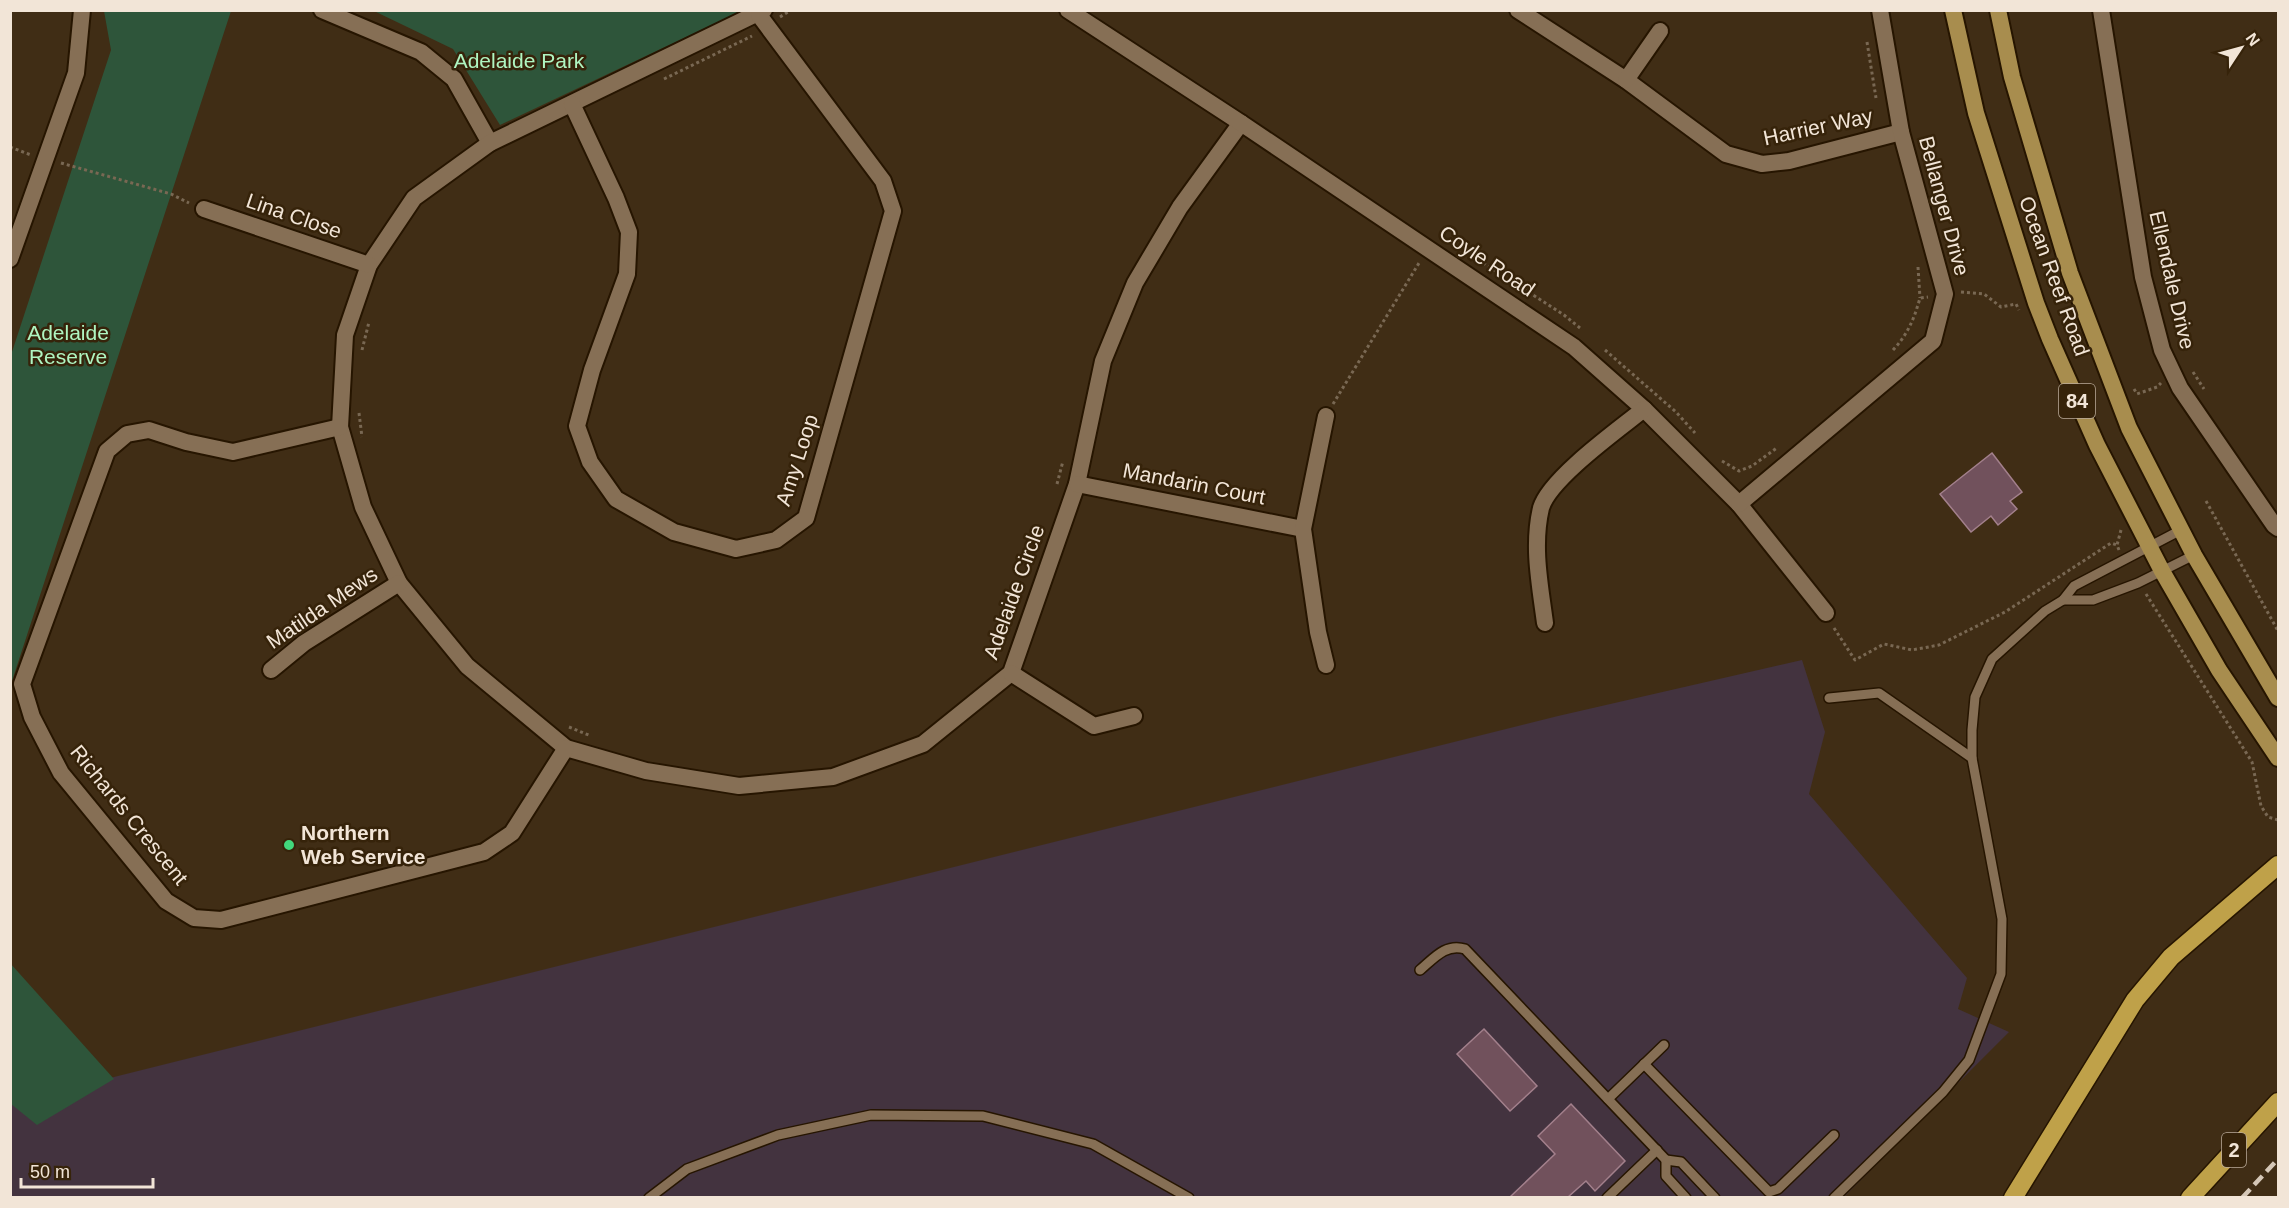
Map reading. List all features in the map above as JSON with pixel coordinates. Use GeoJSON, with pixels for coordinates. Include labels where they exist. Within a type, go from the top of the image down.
{"type":"FeatureCollection","features":[{"type":"Feature","properties":{"kind":"highway"},"geometry":{"type":"LineString","coordinates":[[2013,1197],[2135,1000],[2171,957],[2278,863]]}},
{"type":"Feature","properties":{"kind":"highway","name":"2"},"geometry":{"type":"LineString","coordinates":[[2190,1197],[2278,1102]]}},
{"type":"Feature","properties":{"kind":"main road","name":"Ocean Reef Road"},"geometry":{"type":"LineString","coordinates":[[1953,10],[1976,113],[2036,303],[2097,446],[2162,571],[2219,670],[2278,758]]}},
{"type":"Feature","properties":{"kind":"main road","name":"Ocean Reef Road"},"geometry":{"type":"LineString","coordinates":[[1998,10],[2012,77],[2070,273],[2129,428],[2194,555],[2278,697]]}},
{"type":"Feature","properties":{"kind":"street"},"geometry":{"type":"LineString","coordinates":[[10,259],[76,73],[82,10]]}},
{"type":"Feature","properties":{"kind":"street"},"geometry":{"type":"LineString","coordinates":[[322,10],[421,52],[454,79],[490,143]]}},
{"type":"Feature","properties":{"kind":"street","name":"Coyle Road"},"geometry":{"type":"LineString","coordinates":[[1068,10],[1241,123],[1574,347],[1644,409],[1739,504],[1826,613]]}},
{"type":"Feature","properties":{"kind":"street","name":"Harrier Way"},"geometry":{"type":"LineString","coordinates":[[1518,10],[1626,80],[1726,154],[1762,164],[1789,161],[1901,132]]}},
{"type":"Feature","properties":{"kind":"street","name":"Bellanger Drive"},"geometry":{"type":"LineString","coordinates":[[1739,504],[1933,341],[1945,294],[1901,132],[1880,10]]}},
{"type":"Feature","properties":{"kind":"street","name":"Ellendale Drive"},"geometry":{"type":"LineString","coordinates":[[2101,10],[2143,277],[2162,350],[2180,387],[2278,528]]}},
{"type":"Feature","properties":{"kind":"street","name":"Adelaide Circle"},"geometry":{"type":"LineString","coordinates":[[764,17],[490,143],[414,198],[369,265],[345,335],[340,427],[363,507],[399,583],[467,666],[566,748],[646,771],[739,786],[833,777],[923,744],[1011,673],[1077,484],[1102,361],[1135,283],[1180,207],[1241,123]]}},
{"type":"Feature","properties":{"kind":"street","name":"Amy Loop"},"geometry":{"type":"LineString","coordinates":[[572,104],[616,198],[629,232],[627,274],[592,370],[577,426],[590,462],[616,499],[674,532],[736,549],[776,540],[806,518],[893,211],[883,181],[764,17]]}},
{"type":"Feature","properties":{"kind":"street"},"geometry":{"type":"LineString","coordinates":[[1626,80],[1660,31]]}},
{"type":"Feature","properties":{"kind":"street","name":"Lina Close"},"geometry":{"type":"LineString","coordinates":[[204,210],[369,265]]}},
{"type":"Feature","properties":{"kind":"street"},"geometry":{"type":"LineString","coordinates":[[1545,623],[1536,557],[1542,506],[1573,466],[1644,409]]}},
{"type":"Feature","properties":{"kind":"street"},"geometry":{"type":"LineString","coordinates":[[1326,416],[1303,529],[1318,632],[1326,665]]}},
{"type":"Feature","properties":{"kind":"street","name":"Richards Crescent"},"geometry":{"type":"LineString","coordinates":[[340,427],[233,452],[186,442],[149,430],[127,434],[107,451],[22,684],[32,717],[61,772],[166,901],[194,918],[221,920],[484,852],[512,833],[566,748]]}},
{"type":"Feature","properties":{"kind":"street","name":"Mandarin Court"},"geometry":{"type":"LineString","coordinates":[[1077,484],[1303,529]]}},
{"type":"Feature","properties":{"kind":"street","name":"Matilda Mews"},"geometry":{"type":"LineString","coordinates":[[271,670],[304,643],[399,583]]}},
{"type":"Feature","properties":{"kind":"street"},"geometry":{"type":"LineString","coordinates":[[1011,673],[1094,726],[1134,716]]}},
{"type":"Feature","properties":{"kind":"lane"},"geometry":{"type":"LineString","coordinates":[[1834,1197],[1943,1092],[1969,1060],[2001,974],[2002,919],[1972,758],[1975,697],[1992,658],[2045,611],[2063,600],[2074,586],[2181,530]]}},
{"type":"Feature","properties":{"kind":"lane"},"geometry":{"type":"LineString","coordinates":[[2063,600],[2093,600],[2138,583],[2194,555]]}},
{"type":"Feature","properties":{"kind":"lane"},"geometry":{"type":"LineString","coordinates":[[1829,698],[1879,693],[1972,758]]}},
{"type":"Feature","properties":{"kind":"lane"},"geometry":{"type":"LineString","coordinates":[[1420,970],[1448,948],[1456,946],[1465,949],[1666,1160],[1681,1162],[1715,1197]]}},
{"type":"Feature","properties":{"kind":"lane"},"geometry":{"type":"LineString","coordinates":[[1608,1099],[1664,1045]]}},
{"type":"Feature","properties":{"kind":"lane"},"geometry":{"type":"LineString","coordinates":[[1644,1064],[1769,1192],[1778,1189],[1834,1135]]}},
{"type":"Feature","properties":{"kind":"lane"},"geometry":{"type":"LineString","coordinates":[[649,1197],[687,1169],[778,1135],[871,1115],[983,1116],[1093,1144],[1189,1197]]}},
{"type":"Feature","properties":{"kind":"lane"},"geometry":{"type":"LineString","coordinates":[[1607,1197],[1657,1150]]}},
{"type":"Feature","properties":{"kind":"lane"},"geometry":{"type":"LineString","coordinates":[[1666,1160],[1666,1176],[1686,1197]]}},
{"type":"Feature","properties":{"kind":"path"},"geometry":{"type":"LineString","coordinates":[[662,80],[747,39],[764,17],[791,10]]}},
{"type":"Feature","properties":{"kind":"path"},"geometry":{"type":"LineString","coordinates":[[10,147],[47,160],[73,165],[171,194],[204,210]]}},
{"type":"Feature","properties":{"kind":"path"},"geometry":{"type":"LineString","coordinates":[[1326,416],[1428,249]]}},
{"type":"Feature","properties":{"kind":"path"},"geometry":{"type":"LineString","coordinates":[[1466,252],[1563,315],[1587,334]]}},
{"type":"Feature","properties":{"kind":"path"},"geometry":{"type":"LineString","coordinates":[[1887,356],[1906,334],[1914,320],[1920,298],[1965,291],[1984,294],[2001,307],[2016,304],[2020,312]]}},
{"type":"Feature","properties":{"kind":"path"},"geometry":{"type":"LineString","coordinates":[[361,356],[369,322]]}},
{"type":"Feature","properties":{"kind":"path"},"geometry":{"type":"LineString","coordinates":[[1602,347],[1676,412],[1697,436]]}},
{"type":"Feature","properties":{"kind":"path"},"geometry":{"type":"LineString","coordinates":[[2132,386],[2137,394],[2157,387],[2166,378]]}},
{"type":"Feature","properties":{"kind":"path"},"geometry":{"type":"LineString","coordinates":[[358,407],[363,447]]}},
{"type":"Feature","properties":{"kind":"path"},"geometry":{"type":"LineString","coordinates":[[1720,460],[1739,471],[1752,466],[1786,441]]}},
{"type":"Feature","properties":{"kind":"path"},"geometry":{"type":"LineString","coordinates":[[1057,485],[1065,452]]}},
{"type":"Feature","properties":{"kind":"path"},"geometry":{"type":"LineString","coordinates":[[2206,501],[2278,631]]}},
{"type":"Feature","properties":{"kind":"path"},"geometry":{"type":"LineString","coordinates":[[1826,613],[1855,660],[1884,644],[1912,650],[1939,645],[2004,612],[2111,543],[2118,545],[2122,527]]}},
{"type":"Feature","properties":{"kind":"path"},"geometry":{"type":"LineString","coordinates":[[2150,600],[2252,762],[2261,806],[2268,818],[2278,820]]}},
{"type":"Feature","properties":{"kind":"path"},"geometry":{"type":"LineString","coordinates":[[563,723],[592,736]]}},
{"type":"Feature","properties":{"kind":"shaded area"},"geometry":{"type":"Polygon","coordinates":[[[1802,660],[1825,732],[1809,794],[1967,978],[1958,1009],[2009,1032],[1843,1198],[11,1197],[10,1103],[1558,716],[1802,660]]]}},
{"type":"Feature","properties":{"kind":"green space","name":"Adelaide Park"},"geometry":{"type":"Polygon","coordinates":[[[741,10],[500,125],[453,49],[374,11],[741,10]]]}},
{"type":"Feature","properties":{"kind":"green space","name":"Adelaide Reserve"},"geometry":{"type":"Polygon","coordinates":[[[104,11],[231,11],[11,684],[11,355],[111,50],[104,11]]]}},
{"type":"Feature","properties":{"kind":"green space"},"geometry":{"type":"Polygon","coordinates":[[[10,963],[114,1079],[37,1125],[11,1104],[10,963]]]}},
{"type":"Feature","properties":{"kind":"building"},"geometry":{"type":"Polygon","coordinates":[[[1992,453],[2022,492],[2010,501],[2017,509],[1998,525],[1991,516],[1971,532],[1940,494],[1992,453]]]}},
{"type":"Feature","properties":{"kind":"building"},"geometry":{"type":"Polygon","coordinates":[[[1484,1029],[1537,1086],[1510,1111],[1457,1054],[1484,1029]]]}},
{"type":"Feature","properties":{"kind":"building"},"geometry":{"type":"Polygon","coordinates":[[[1571,1104],[1625,1161],[1595,1191],[1586,1181],[1568,1197],[1510,1197],[1555,1154],[1538,1136],[1571,1104]]]}},
{"type":"Feature","properties":{"kind":"railway"},"geometry":{"type":"LineString","coordinates":[[2242,1198],[2278,1159]]}},
{"type":"Feature","properties":{"kind":"place","name":"Northern Web Service"},"geometry":{"type":"Point","coordinates":[289,845]}}]}
